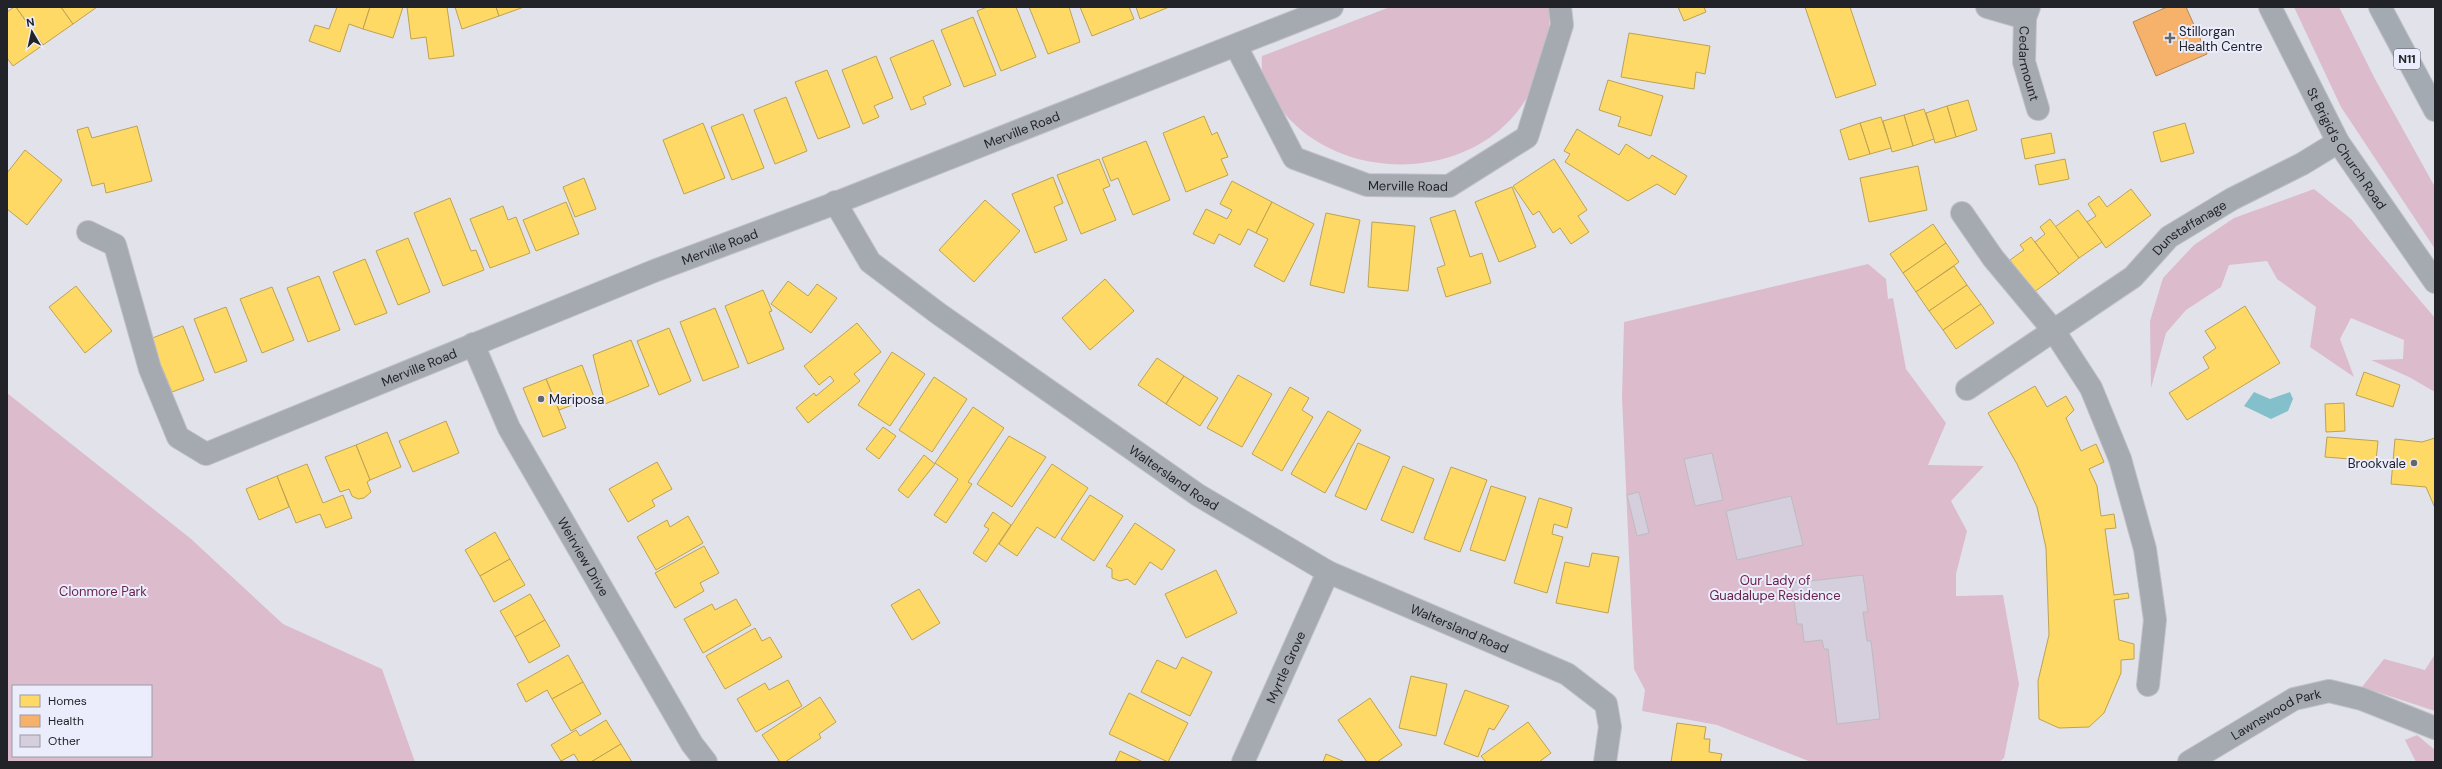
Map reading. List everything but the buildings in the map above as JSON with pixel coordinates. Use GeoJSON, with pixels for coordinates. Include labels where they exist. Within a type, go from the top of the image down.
{"type":"FeatureCollection","features":[{"type":"Feature","properties":{"kind":"highway","name":"N11"},"geometry":{"type":"LineString","coordinates":[[2380,7],[2435,110]]}},
{"type":"Feature","properties":{"kind":"street","name":"Merville Road"},"geometry":{"type":"LineString","coordinates":[[88,232],[115,245],[150,369],[178,437],[206,454],[654,271],[836,202],[1332,7]]}},
{"type":"Feature","properties":{"kind":"street","name":"Merville Road"},"geometry":{"type":"LineString","coordinates":[[1236,46],[1294,158],[1367,185],[1449,186],[1527,137],[1562,25],[1560,7]]}},
{"type":"Feature","properties":{"kind":"street","name":"Cedarmount"},"geometry":{"type":"LineString","coordinates":[[1987,7],[2027,12],[2024,62],[2038,109]]}},
{"type":"Feature","properties":{"kind":"street","name":"St Brigid's Church Road"},"geometry":{"type":"LineString","coordinates":[[2270,7],[2338,142],[2435,282]]}},
{"type":"Feature","properties":{"kind":"street","name":"Dunstaffanage"},"geometry":{"type":"LineString","coordinates":[[1967,389],[2133,278],[2169,237],[2232,199],[2302,164],[2338,142]]}},
{"type":"Feature","properties":{"kind":"street","name":"Waltersland Road"},"geometry":{"type":"LineString","coordinates":[[836,202],[870,262],[939,314],[1198,494],[1328,572],[1567,674],[1606,704],[1610,728],[1604,762]]}},
{"type":"Feature","properties":{"kind":"street"},"geometry":{"type":"LineString","coordinates":[[1962,213],[1993,258],[2054,331],[2091,388],[2120,459],[2145,549],[2155,620],[2148,685]]}},
{"type":"Feature","properties":{"kind":"street","name":"Weirview Drive"},"geometry":{"type":"LineString","coordinates":[[473,344],[509,428],[692,744],[706,762]]}},
{"type":"Feature","properties":{"kind":"street","name":"Myrtle Grove"},"geometry":{"type":"LineString","coordinates":[[1244,762],[1328,572]]}},
{"type":"Feature","properties":{"kind":"street","name":"Lawnswood Park"},"geometry":{"type":"LineString","coordinates":[[2189,762],[2294,699],[2329,691],[2362,699],[2435,728]]}},
{"type":"Feature","properties":{"kind":"green space"},"geometry":{"type":"Polygon","coordinates":[[[1390,7],[1550,7],[1548,37],[1541,67],[1528,95],[1511,119],[1487,140],[1459,154],[1428,162],[1396,164],[1365,161],[1335,151],[1307,135],[1284,113],[1270,93],[1262,72],[1262,56],[1390,7]]]}},
{"type":"Feature","properties":{"kind":"green space"},"geometry":{"type":"Polygon","coordinates":[[[2294,7],[2339,7],[2375,79],[2435,187],[2435,249],[2341,107],[2294,7]]]}},
{"type":"Feature","properties":{"kind":"green space"},"geometry":{"type":"Polygon","coordinates":[[[2314,189],[2351,219],[2435,318],[2435,392],[2409,377],[2371,360],[2403,359],[2404,340],[2351,318],[2340,339],[2354,377],[2310,347],[2316,307],[2277,279],[2267,261],[2229,265],[2221,287],[2186,310],[2166,333],[2151,388],[2150,321],[2163,278],[2194,245],[2234,218],[2314,189]]]}},
{"type":"Feature","properties":{"kind":"green space","name":"Our Lady of Guadalupe Residence"},"geometry":{"type":"Polygon","coordinates":[[[1868,264],[1886,279],[1888,299],[1893,298],[1906,369],[1946,423],[1928,465],[1984,466],[1951,501],[1967,531],[1956,574],[1956,596],[2003,595],[2019,684],[2004,758],[1999,762],[1811,762],[1717,725],[1642,711],[1645,690],[1634,669],[1622,397],[1624,322],[1868,264]]]}},
{"type":"Feature","properties":{"kind":"green space","name":"Clonmore Park"},"geometry":{"type":"Polygon","coordinates":[[[7,393],[190,538],[283,624],[382,669],[415,762],[7,762],[7,393]]]}},
{"type":"Feature","properties":{"kind":"green space"},"geometry":{"type":"Polygon","coordinates":[[[2435,654],[2435,711],[2362,687],[2384,659],[2425,670],[2435,654]]]}},
{"type":"Feature","properties":{"kind":"green space"},"geometry":{"type":"Polygon","coordinates":[[[2417,735],[2435,750],[2435,762],[2416,762],[2405,740],[2417,735]]]}},
{"type":"Feature","properties":{"kind":"water"},"geometry":{"type":"Polygon","coordinates":[[[2254,392],[2270,399],[2290,392],[2293,399],[2288,411],[2271,419],[2244,406],[2254,392]]]}},
{"type":"Feature","properties":{"kind":"place","name":"Stillorgan Health Centre"},"geometry":{"type":"Point","coordinates":[2170,38]}},
{"type":"Feature","properties":{"kind":"place","name":"Mariposa"},"geometry":{"type":"Point","coordinates":[541,399]}},
{"type":"Feature","properties":{"kind":"place","name":"Brookvale"},"geometry":{"type":"Point","coordinates":[2414,463]}}]}
